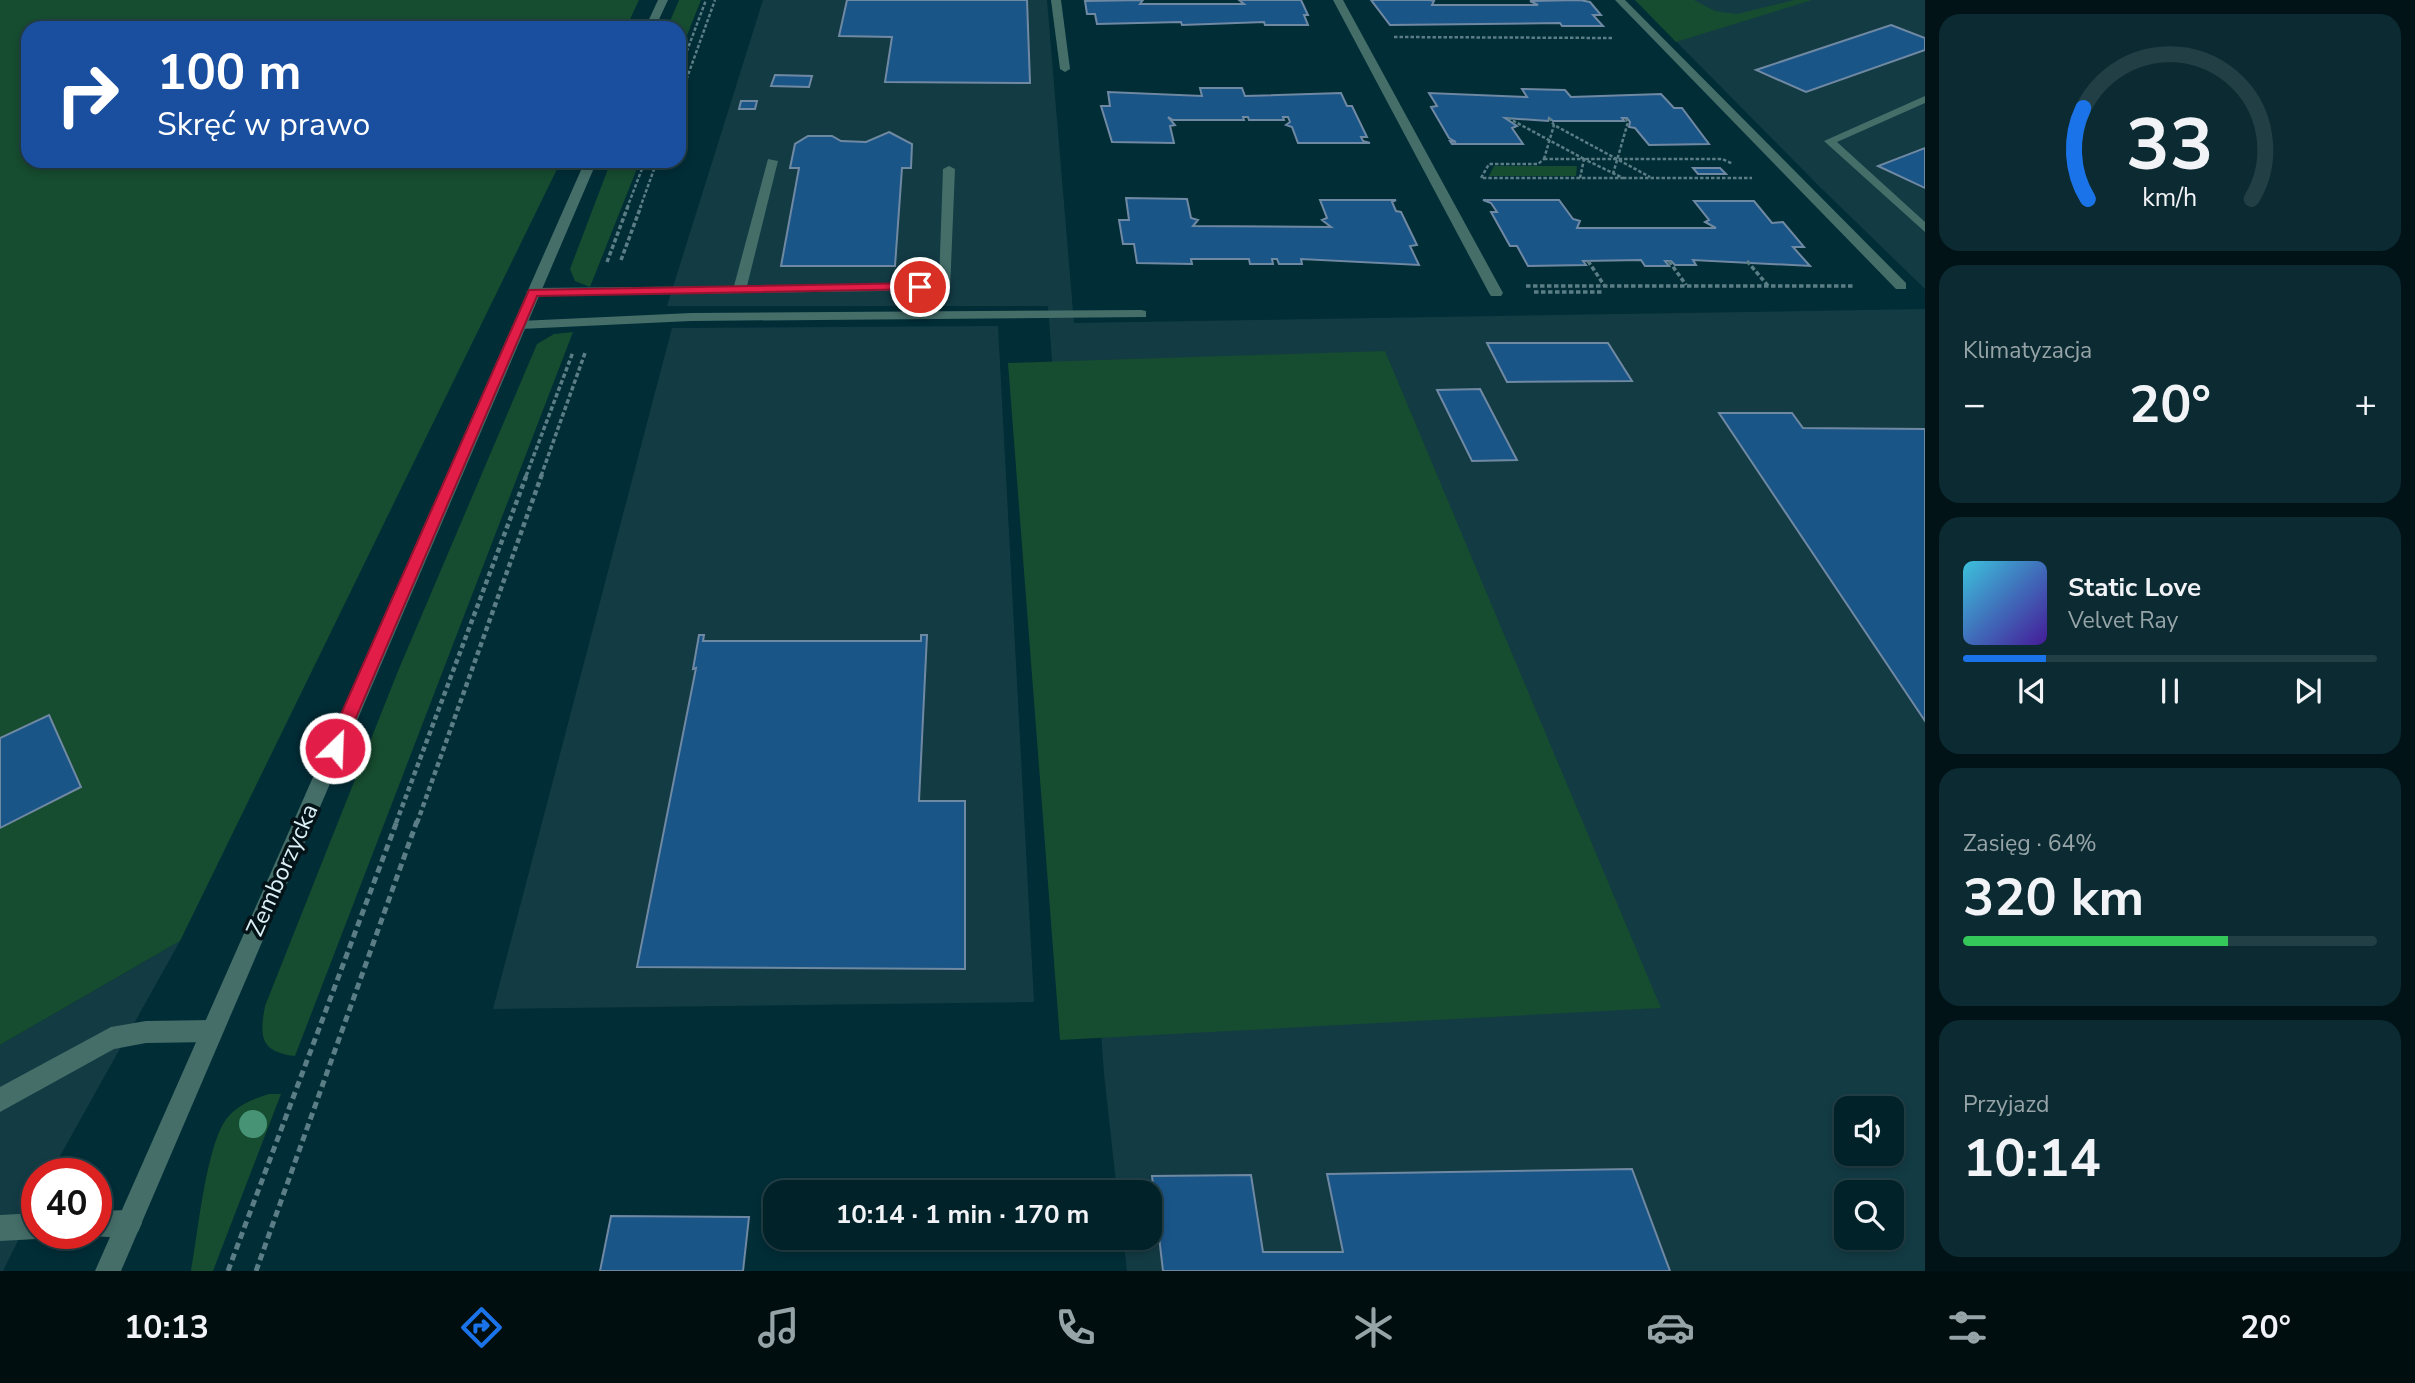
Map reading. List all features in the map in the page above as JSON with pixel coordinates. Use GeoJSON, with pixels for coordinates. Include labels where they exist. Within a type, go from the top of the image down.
{"type":"FeatureCollection","features":[{"type":"Feature","properties":{"kind":"street"},"geometry":{"type":"LineString","coordinates":[[653,21],[663,0]]}},
{"type":"Feature","properties":{"kind":"street"},"geometry":{"type":"LineString","coordinates":[[1056,0],[1065,69]]}},
{"type":"Feature","properties":{"kind":"street"},"geometry":{"type":"LineString","coordinates":[[1338,0],[1496,293]]}},
{"type":"Feature","properties":{"kind":"street"},"geometry":{"type":"LineString","coordinates":[[1620,0],[1901,286]]}},
{"type":"Feature","properties":{"kind":"street"},"geometry":{"type":"LineString","coordinates":[[1925,99],[1830,141],[1925,228]]}},
{"type":"Feature","properties":{"kind":"street"},"geometry":{"type":"LineString","coordinates":[[740,289],[772,161]]}},
{"type":"Feature","properties":{"kind":"street","name":"Zemborzycka"},"geometry":{"type":"LineString","coordinates":[[108,1271],[588,168]]}},
{"type":"Feature","properties":{"kind":"street"},"geometry":{"type":"LineString","coordinates":[[533,292],[945,287],[948,169]]}},
{"type":"Feature","properties":{"kind":"street"},"geometry":{"type":"LineString","coordinates":[[520,325],[691,317],[1141,314]]}},
{"type":"Feature","properties":{"kind":"street"},"geometry":{"type":"LineString","coordinates":[[0,1100],[111,1038],[146,1032],[212,1031]]}},
{"type":"Feature","properties":{"kind":"street"},"geometry":{"type":"LineString","coordinates":[[112,1224],[129,1223]]}},
{"type":"Feature","properties":{"kind":"street"},"geometry":{"type":"LineString","coordinates":[[0,1228],[21,1227]]}},
{"type":"Feature","properties":{"kind":"path"},"geometry":{"type":"LineString","coordinates":[[686,53],[706,0]]}},
{"type":"Feature","properties":{"kind":"path"},"geometry":{"type":"LineString","coordinates":[[686,81],[715,0]]}},
{"type":"Feature","properties":{"kind":"path"},"geometry":{"type":"LineString","coordinates":[[1385,37],[1623,37]]}},
{"type":"Feature","properties":{"kind":"path"},"geometry":{"type":"LineString","coordinates":[[1508,118],[1612,176]]}},
{"type":"Feature","properties":{"kind":"path"},"geometry":{"type":"LineString","coordinates":[[1549,118],[1554,125],[1652,178]]}},
{"type":"Feature","properties":{"kind":"path"},"geometry":{"type":"LineString","coordinates":[[1612,176],[1628,122],[1625,118]]}},
{"type":"Feature","properties":{"kind":"path"},"geometry":{"type":"LineString","coordinates":[[1554,125],[1544,159],[1538,164],[1489,164],[1481,178],[1763,178],[1752,173]]}},
{"type":"Feature","properties":{"kind":"path"},"geometry":{"type":"LineString","coordinates":[[1544,159],[1722,159],[1742,168]]}},
{"type":"Feature","properties":{"kind":"path"},"geometry":{"type":"LineString","coordinates":[[1580,178],[1584,159]]}},
{"type":"Feature","properties":{"kind":"path"},"geometry":{"type":"LineString","coordinates":[[603,290],[643,168]]}},
{"type":"Feature","properties":{"kind":"path"},"geometry":{"type":"LineString","coordinates":[[603,290],[654,168]]}},
{"type":"Feature","properties":{"kind":"path"},"geometry":{"type":"LineString","coordinates":[[1588,261],[1604,285]]}},
{"type":"Feature","properties":{"kind":"path"},"geometry":{"type":"LineString","coordinates":[[1669,261],[1686,285]]}},
{"type":"Feature","properties":{"kind":"path"},"geometry":{"type":"LineString","coordinates":[[1747,261],[1769,286]]}},
{"type":"Feature","properties":{"kind":"path"},"geometry":{"type":"LineString","coordinates":[[1534,292],[1603,292],[1598,285]]}},
{"type":"Feature","properties":{"kind":"path"},"geometry":{"type":"LineString","coordinates":[[1526,286],[1901,286]]}},
{"type":"Feature","properties":{"kind":"path"},"geometry":{"type":"LineString","coordinates":[[228,1271],[591,322]]}},
{"type":"Feature","properties":{"kind":"path"},"geometry":{"type":"LineString","coordinates":[[257,1271],[591,322]]}},
{"type":"Feature","properties":{"kind":"shaded area"},"geometry":{"type":"Polygon","coordinates":[[[763,0],[1047,0],[1074,323],[1925,309],[1925,1271],[1127,1271],[1125,1250],[1162,1250],[1162,1180],[1116,1180],[1104,1073],[1048,306],[667,306],[763,0]]]}},
{"type":"Feature","properties":{"kind":"shaded area"},"geometry":{"type":"Polygon","coordinates":[[[1635,0],[1925,0],[1925,289],[1818,185],[1635,0]]]}},
{"type":"Feature","properties":{"kind":"shaded area"},"geometry":{"type":"Polygon","coordinates":[[[998,326],[1034,1002],[493,1009],[672,328],[998,326]]]}},
{"type":"Feature","properties":{"kind":"shaded area"},"geometry":{"type":"Polygon","coordinates":[[[180,941],[59,1158],[21,1158],[21,1234],[3,1271],[0,1271],[0,1045],[180,941]]]}},
{"type":"Feature","properties":{"kind":"green space"},"geometry":{"type":"Polygon","coordinates":[[[0,0],[639,0],[629,21],[21,21],[21,168],[558,168],[180,941],[0,1045],[0,0]]]}},
{"type":"Feature","properties":{"kind":"green space"},"geometry":{"type":"Polygon","coordinates":[[[679,0],[701,0],[686,38],[686,21],[670,21],[679,0]]]}},
{"type":"Feature","properties":{"kind":"green space"},"geometry":{"type":"Polygon","coordinates":[[[1635,0],[1694,0],[1715,11],[1737,14],[1794,0],[1812,0],[1676,42],[1635,0]]]}},
{"type":"Feature","properties":{"kind":"green space"},"geometry":{"type":"Polygon","coordinates":[[[1494,166],[1577,166],[1576,176],[1489,176],[1494,166]]]}},
{"type":"Feature","properties":{"kind":"green space"},"geometry":{"type":"Polygon","coordinates":[[[608,168],[637,168],[590,287],[575,281],[570,269],[608,168]]]}},
{"type":"Feature","properties":{"kind":"green space"},"geometry":{"type":"Polygon","coordinates":[[[573,332],[295,1056],[275,1051],[265,1042],[263,1035],[265,1006],[398,671],[537,344],[554,334],[573,332]]]}},
{"type":"Feature","properties":{"kind":"green space"},"geometry":{"type":"Polygon","coordinates":[[[1385,351],[1661,1008],[1060,1040],[1008,363],[1385,351]]]}},
{"type":"Feature","properties":{"kind":"green space"},"geometry":{"type":"Polygon","coordinates":[[[269,1094],[281,1094],[213,1271],[191,1271],[208,1169],[220,1131],[236,1109],[269,1094]]]}},
{"type":"Feature","properties":{"kind":"building"},"geometry":{"type":"Polygon","coordinates":[[[847,0],[1027,0],[1030,83],[885,82],[892,37],[839,36],[847,0]]]}},
{"type":"Feature","properties":{"kind":"building"},"geometry":{"type":"Polygon","coordinates":[[[1143,0],[1140,4],[1244,4],[1239,0],[1301,0],[1308,15],[1304,15],[1308,25],[1265,25],[1264,22],[1097,24],[1095,14],[1087,14],[1085,1],[1143,0]]]}},
{"type":"Feature","properties":{"kind":"building"},"geometry":{"type":"Polygon","coordinates":[[[1371,0],[1430,0],[1434,1],[1432,5],[1538,5],[1530,1],[1580,0],[1590,2],[1601,15],[1593,15],[1603,26],[1562,26],[1560,23],[1390,25],[1371,0]]]}},
{"type":"Feature","properties":{"kind":"building"},"geometry":{"type":"Polygon","coordinates":[[[1891,25],[1925,38],[1925,50],[1806,92],[1756,70],[1891,25]]]}},
{"type":"Feature","properties":{"kind":"building"},"geometry":{"type":"Polygon","coordinates":[[[775,75],[812,76],[809,87],[771,86],[775,75]]]}},
{"type":"Feature","properties":{"kind":"building"},"geometry":{"type":"Polygon","coordinates":[[[1200,88],[1242,88],[1245,96],[1341,93],[1347,106],[1352,106],[1367,137],[1361,137],[1363,141],[1370,143],[1298,143],[1292,127],[1286,125],[1290,122],[1288,117],[1283,117],[1284,120],[1249,120],[1248,117],[1243,117],[1244,120],[1173,120],[1168,117],[1175,125],[1170,126],[1174,143],[1112,142],[1101,106],[1110,106],[1108,92],[1202,96],[1200,88]]]}},
{"type":"Feature","properties":{"kind":"building"},"geometry":{"type":"Polygon","coordinates":[[[1522,89],[1565,90],[1571,97],[1661,94],[1674,108],[1682,108],[1709,144],[1649,145],[1635,128],[1629,127],[1627,118],[1622,118],[1624,121],[1553,121],[1549,118],[1548,121],[1505,118],[1517,126],[1512,128],[1523,144],[1452,144],[1450,141],[1456,142],[1449,138],[1431,107],[1437,106],[1429,93],[1527,97],[1522,89]]]}},
{"type":"Feature","properties":{"kind":"building"},"geometry":{"type":"Polygon","coordinates":[[[741,101],[757,101],[755,109],[739,109],[741,101]]]}},
{"type":"Feature","properties":{"kind":"building"},"geometry":{"type":"Polygon","coordinates":[[[889,132],[912,144],[911,168],[902,168],[895,266],[781,266],[799,168],[790,168],[795,144],[808,136],[832,136],[841,141],[866,142],[889,132]]]}},
{"type":"Feature","properties":{"kind":"building"},"geometry":{"type":"Polygon","coordinates":[[[1925,148],[1925,188],[1878,166],[1925,148]]]}},
{"type":"Feature","properties":{"kind":"building"},"geometry":{"type":"Polygon","coordinates":[[[1693,168],[1720,168],[1726,174],[1698,174],[1693,168]]]}},
{"type":"Feature","properties":{"kind":"building"},"geometry":{"type":"Polygon","coordinates":[[[1126,198],[1187,199],[1191,218],[1198,220],[1193,226],[1331,227],[1322,220],[1327,218],[1320,200],[1396,200],[1392,202],[1396,211],[1401,212],[1417,245],[1410,246],[1419,265],[1301,259],[1302,264],[1279,264],[1277,259],[1272,259],[1273,264],[1250,264],[1249,259],[1191,259],[1192,264],[1137,263],[1134,244],[1123,244],[1119,220],[1129,220],[1126,198]]]}},
{"type":"Feature","properties":{"kind":"building"},"geometry":{"type":"Polygon","coordinates":[[[1483,200],[1559,200],[1573,219],[1580,221],[1577,228],[1716,228],[1705,222],[1709,220],[1694,201],[1754,201],[1772,223],[1783,222],[1804,247],[1793,247],[1810,266],[1693,260],[1696,265],[1675,265],[1671,261],[1665,261],[1669,266],[1645,266],[1641,260],[1528,266],[1517,246],[1510,246],[1491,212],[1497,212],[1491,203],[1483,200]]]}},
{"type":"Feature","properties":{"kind":"building"},"geometry":{"type":"Polygon","coordinates":[[[1487,343],[1608,343],[1632,381],[1507,382],[1487,343]]]}},
{"type":"Feature","properties":{"kind":"building"},"geometry":{"type":"Polygon","coordinates":[[[1480,389],[1517,460],[1472,461],[1437,390],[1480,389]]]}},
{"type":"Feature","properties":{"kind":"building"},"geometry":{"type":"Polygon","coordinates":[[[1719,413],[1792,413],[1803,428],[1925,429],[1925,721],[1719,413]]]}},
{"type":"Feature","properties":{"kind":"building"},"geometry":{"type":"Polygon","coordinates":[[[699,635],[704,635],[703,641],[921,641],[921,635],[927,635],[919,801],[965,801],[965,969],[637,967],[696,668],[693,669],[699,635]]]}},
{"type":"Feature","properties":{"kind":"building"},"geometry":{"type":"Polygon","coordinates":[[[49,715],[81,787],[0,828],[0,738],[49,715]]]}},
{"type":"Feature","properties":{"kind":"building"},"geometry":{"type":"Polygon","coordinates":[[[1632,1169],[1670,1271],[1163,1271],[1161,1250],[1162,1180],[1152,1180],[1152,1176],[1251,1175],[1263,1252],[1343,1252],[1327,1174],[1632,1169]]]}},
{"type":"Feature","properties":{"kind":"building"},"geometry":{"type":"Polygon","coordinates":[[[611,1216],[749,1217],[743,1271],[600,1271],[611,1216]]]}},
{"type":"Feature","properties":{"kind":"route"},"geometry":{"type":"LineString","coordinates":[[335,748],[533,292],[920,287]]}}]}
